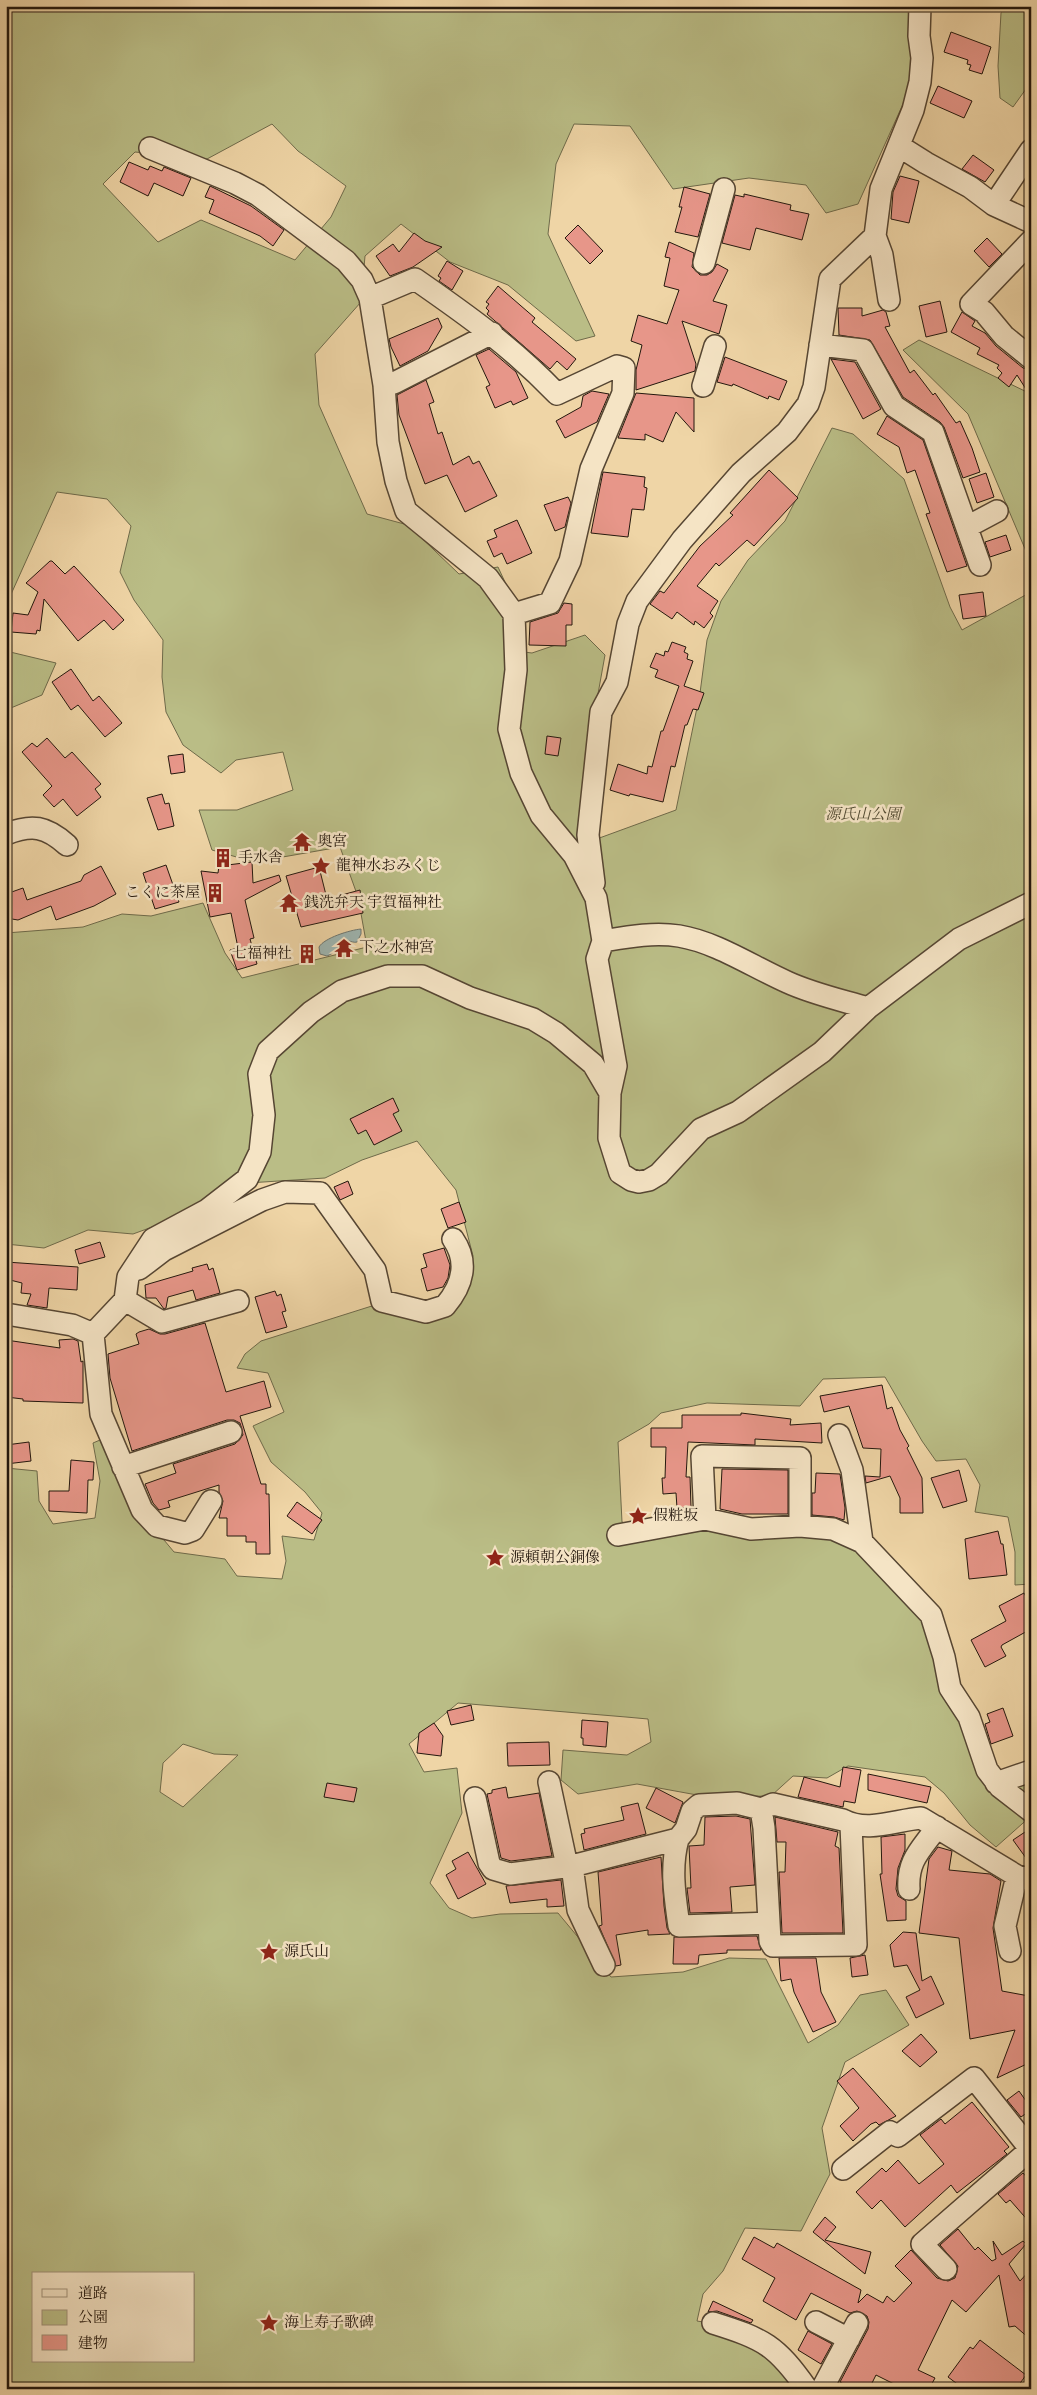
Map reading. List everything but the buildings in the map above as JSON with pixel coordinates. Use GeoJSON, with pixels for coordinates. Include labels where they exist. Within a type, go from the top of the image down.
{"type":"FeatureCollection","features":[{"type":"Feature","properties":{"kind":"street"},"geometry":{"type":"LineString","coordinates":[[890,300],[882,255],[875,236],[881,189],[913,110],[920,82],[922,58],[919,36],[920,6]]}},
{"type":"Feature","properties":{"kind":"street"},"geometry":{"type":"LineString","coordinates":[[899,146],[926,164],[970,187],[994,205],[1031,222]]}},
{"type":"Feature","properties":{"kind":"street"},"geometry":{"type":"LineString","coordinates":[[150,148],[235,183],[258,195],[346,261],[362,280],[370,298],[384,385],[388,442],[396,481],[406,511],[488,578],[514,614],[516,670],[509,729],[521,773],[541,815],[574,854],[596,898]]}},
{"type":"Feature","properties":{"kind":"street"},"geometry":{"type":"LineString","coordinates":[[994,205],[1031,150]]}},
{"type":"Feature","properties":{"kind":"street"},"geometry":{"type":"LineString","coordinates":[[704,263],[724,189]]}},
{"type":"Feature","properties":{"kind":"street"},"geometry":{"type":"LineString","coordinates":[[875,236],[830,279],[814,388],[808,404],[787,432],[741,473],[682,540],[637,601],[628,624],[617,682],[601,712],[588,835],[602,941],[597,959],[616,1066],[610,1093],[609,1138],[620,1173],[631,1180],[639,1182],[649,1180],[659,1174],[701,1129],[738,1112],[822,1052],[868,1008],[959,938],[1031,903]]}},
{"type":"Feature","properties":{"kind":"street"},"geometry":{"type":"LineString","coordinates":[[1031,241],[971,304],[984,312],[1004,336],[1031,358]]}},
{"type":"Feature","properties":{"kind":"street"},"geometry":{"type":"LineString","coordinates":[[370,298],[414,279],[492,333],[532,368],[557,394],[617,366],[624,368],[623,394],[591,469],[570,561],[550,603],[514,614]]}},
{"type":"Feature","properties":{"kind":"street"},"geometry":{"type":"LineString","coordinates":[[384,385],[394,384],[492,333]]}},
{"type":"Feature","properties":{"kind":"street"},"geometry":{"type":"LineString","coordinates":[[820,345],[863,350],[894,406],[933,432],[980,565]]}},
{"type":"Feature","properties":{"kind":"street"},"geometry":{"type":"LineString","coordinates":[[703,386],[716,346]]}},
{"type":"Feature","properties":{"kind":"street"},"geometry":{"type":"LineString","coordinates":[[967,527],[997,511]]}},
{"type":"Feature","properties":{"kind":"street"},"geometry":{"type":"LineString","coordinates":[[6,834],[29,827],[42,828],[67,845]]}},
{"type":"Feature","properties":{"kind":"street"},"geometry":{"type":"LineString","coordinates":[[602,941],[647,935],[679,936],[743,960],[787,982],[813,992],[868,1008]]}},
{"type":"Feature","properties":{"kind":"street"},"geometry":{"type":"LineString","coordinates":[[212,1501],[193,1530],[185,1532],[157,1526],[142,1510],[101,1414],[93,1334],[125,1300],[128,1277],[153,1239],[208,1210],[247,1179],[260,1152],[264,1115],[259,1074],[268,1051],[311,1012],[342,991],[388,976],[422,976],[470,998],[533,1019],[556,1033],[593,1064],[610,1093]]}},
{"type":"Feature","properties":{"kind":"street"},"geometry":{"type":"LineString","coordinates":[[128,1277],[164,1250],[262,1200],[285,1192],[320,1193],[374,1270],[382,1301],[426,1312],[444,1306],[456,1289],[464,1262],[460,1248],[453,1239]]}},
{"type":"Feature","properties":{"kind":"street"},"geometry":{"type":"LineString","coordinates":[[125,1300],[162,1322],[238,1301]]}},
{"type":"Feature","properties":{"kind":"street"},"geometry":{"type":"LineString","coordinates":[[6,1314],[72,1325],[93,1334]]}},
{"type":"Feature","properties":{"kind":"street"},"geometry":{"type":"LineString","coordinates":[[123,1467],[231,1432]]}},
{"type":"Feature","properties":{"kind":"street"},"geometry":{"type":"LineString","coordinates":[[839,1435],[852,1470],[862,1542]]}},
{"type":"Feature","properties":{"kind":"street"},"geometry":{"type":"LineString","coordinates":[[705,1519],[702,1456],[800,1458],[800,1526]]}},
{"type":"Feature","properties":{"kind":"street"},"geometry":{"type":"LineString","coordinates":[[618,1535],[705,1519],[751,1529],[800,1526],[833,1529],[862,1542],[931,1615],[944,1656],[950,1688],[969,1716],[982,1759],[996,1783],[1031,1811]]}},
{"type":"Feature","properties":{"kind":"street"},"geometry":{"type":"LineString","coordinates":[[996,1783],[1031,1771]]}},
{"type":"Feature","properties":{"kind":"street"},"geometry":{"type":"LineString","coordinates":[[549,1782],[578,1910],[604,1964]]}},
{"type":"Feature","properties":{"kind":"street"},"geometry":{"type":"LineString","coordinates":[[475,1798],[492,1869],[510,1874],[569,1866],[678,1839]]}},
{"type":"Feature","properties":{"kind":"street"},"geometry":{"type":"LineString","coordinates":[[769,1924],[679,1926],[674,1888],[673,1856],[678,1839],[686,1829],[692,1811],[699,1805],[737,1803],[760,1809],[773,1804],[843,1820],[851,1825],[878,1826],[921,1818],[1024,1878],[1005,1926],[1010,1951]]}},
{"type":"Feature","properties":{"kind":"street"},"geometry":{"type":"LineString","coordinates":[[760,1809],[770,1941],[773,1946],[856,1944],[851,1825]]}},
{"type":"Feature","properties":{"kind":"street"},"geometry":{"type":"LineString","coordinates":[[909,1889],[908,1873],[912,1863],[937,1827]]}},
{"type":"Feature","properties":{"kind":"street"},"geometry":{"type":"LineString","coordinates":[[843,2169],[890,2132],[898,2136],[974,2078],[1031,2150],[922,2244],[946,2269]]}},
{"type":"Feature","properties":{"kind":"street"},"geometry":{"type":"LineString","coordinates":[[816,2322],[853,2331],[822,2389]]}},
{"type":"Feature","properties":{"kind":"street"},"geometry":{"type":"LineString","coordinates":[[713,2323],[752,2336],[774,2348],[808,2389]]}},
{"type":"Feature","properties":{"kind":"green space","name":"源氏山公園"},"geometry":{"type":"Polygon","coordinates":[[[6,6],[911,6],[912,84],[858,204],[826,213],[806,185],[749,178],[673,189],[630,126],[574,124],[556,164],[548,234],[595,336],[576,341],[508,285],[450,262],[401,224],[365,256],[361,302],[315,354],[319,405],[367,514],[408,525],[459,574],[498,567],[523,621],[524,652],[532,653],[585,635],[605,655],[585,766],[583,844],[676,810],[700,693],[707,640],[721,601],[748,560],[785,521],[832,428],[853,434],[904,479],[950,607],[962,630],[1031,592],[1031,1584],[1015,1585],[1015,1552],[1008,1517],[975,1512],[980,1485],[966,1459],[936,1461],[922,1441],[885,1377],[823,1379],[800,1406],[707,1403],[661,1413],[649,1424],[618,1442],[622,1522],[636,1528],[793,1525],[868,1542],[921,1616],[944,1694],[993,1786],[1018,1780],[1029,1787],[1031,1816],[996,1847],[970,1825],[944,1793],[925,1777],[848,1766],[827,1778],[793,1776],[771,1796],[708,1797],[637,1784],[578,1794],[561,1780],[563,1750],[627,1755],[651,1742],[648,1719],[458,1703],[409,1744],[424,1772],[457,1768],[462,1813],[430,1883],[449,1908],[472,1918],[500,1914],[558,1913],[611,1977],[683,1972],[729,1958],[766,1959],[808,2043],[838,2025],[860,1995],[886,1990],[909,2025],[845,2062],[822,2128],[830,2174],[801,2231],[745,2228],[723,2271],[703,2294],[697,2321],[759,2331],[805,2389],[6,2389],[6,1616],[12,1586],[6,1577],[6,1468],[37,1471],[39,1501],[53,1524],[95,1518],[100,1481],[93,1443],[100,1440],[124,1489],[133,1517],[164,1540],[174,1552],[225,1559],[237,1576],[282,1579],[286,1561],[282,1536],[314,1540],[322,1513],[305,1492],[271,1462],[253,1426],[284,1412],[268,1373],[237,1368],[245,1354],[261,1341],[375,1305],[449,1316],[473,1256],[456,1190],[417,1141],[362,1160],[325,1178],[248,1183],[185,1215],[133,1234],[88,1230],[44,1248],[6,1244],[6,933],[83,927],[122,914],[151,916],[203,903],[225,953],[242,978],[367,947],[358,897],[340,847],[254,862],[212,850],[199,810],[237,810],[293,790],[283,752],[236,760],[221,773],[183,745],[166,712],[162,677],[163,640],[134,600],[120,572],[131,526],[107,499],[57,492],[8,601],[6,616],[6,6]],[[272,124],[207,159],[135,152],[103,184],[158,242],[201,220],[295,260],[331,217],[346,186],[298,151],[272,124]],[[183,1744],[163,1763],[160,1792],[183,1807],[238,1755],[214,1754],[183,1744]]]}},
{"type":"Feature","properties":{"kind":"green space"},"geometry":{"type":"Polygon","coordinates":[[[1007,6],[1031,6],[1031,82],[1013,107],[1000,98],[998,66],[1001,13],[1007,6]]]}},
{"type":"Feature","properties":{"kind":"green space"},"geometry":{"type":"Polygon","coordinates":[[[919,340],[1031,394],[1031,563],[968,414],[903,350],[919,340]]]}},
{"type":"Feature","properties":{"kind":"green space"},"geometry":{"type":"Polygon","coordinates":[[[6,651],[56,663],[42,695],[6,710],[6,651]]]}},
{"type":"Feature","properties":{"kind":"water"},"geometry":{"type":"Polygon","coordinates":[[[361,929],[357,942],[345,942],[327,956],[320,954],[319,947],[326,941],[344,933],[361,929]]]}},
{"type":"Feature","properties":{"kind":"place","name":"奥宮"},"geometry":{"type":"Point","coordinates":[302,842]}},
{"type":"Feature","properties":{"kind":"place","name":"手水舎"},"geometry":{"type":"Point","coordinates":[223,858]}},
{"type":"Feature","properties":{"kind":"place","name":"龍神水おみくじ"},"geometry":{"type":"Point","coordinates":[321,866]}},
{"type":"Feature","properties":{"kind":"place","name":"こくに茶屋"},"geometry":{"type":"Point","coordinates":[215,893]}},
{"type":"Feature","properties":{"kind":"place","name":"銭洗弁天 宇賀福神社"},"geometry":{"type":"Point","coordinates":[289,903]}},
{"type":"Feature","properties":{"kind":"place","name":"下之水神宮"},"geometry":{"type":"Point","coordinates":[344,948]}},
{"type":"Feature","properties":{"kind":"place","name":"七福神社"},"geometry":{"type":"Point","coordinates":[307,954]}},
{"type":"Feature","properties":{"kind":"place","name":"假粧坂"},"geometry":{"type":"Point","coordinates":[638,1516]}},
{"type":"Feature","properties":{"kind":"place","name":"源頼朝公銅像"},"geometry":{"type":"Point","coordinates":[495,1558]}},
{"type":"Feature","properties":{"kind":"place","name":"源氏山"},"geometry":{"type":"Point","coordinates":[269,1952]}},
{"type":"Feature","properties":{"kind":"place","name":"海上寿子歌碑"},"geometry":{"type":"Point","coordinates":[269,2323]}}]}
